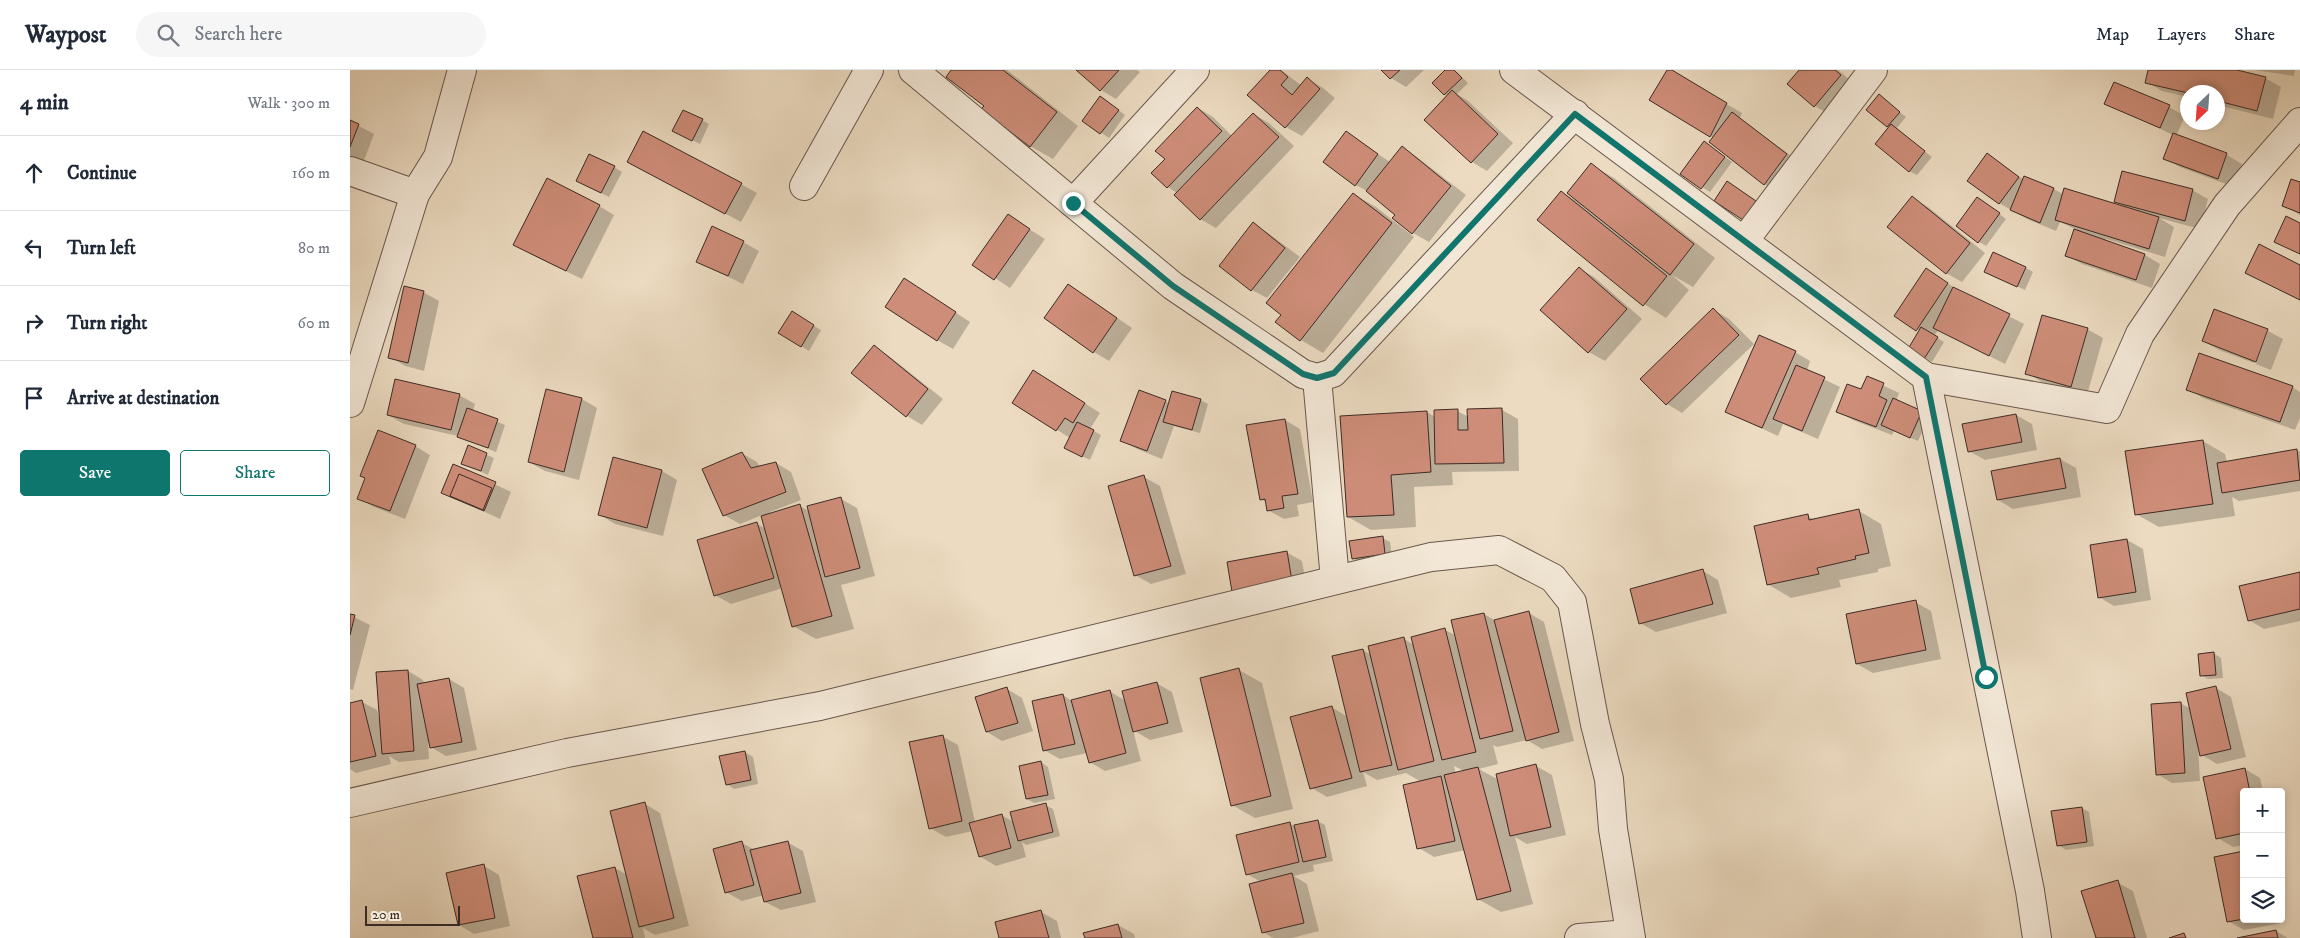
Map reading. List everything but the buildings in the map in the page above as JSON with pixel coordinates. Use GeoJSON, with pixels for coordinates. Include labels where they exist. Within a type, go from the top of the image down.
{"type":"FeatureCollection","features":[{"type":"Feature","properties":{"kind":"street"},"geometry":{"type":"LineString","coordinates":[[350,403],[415,194],[438,157],[462,70]]}},
{"type":"Feature","properties":{"kind":"street"},"geometry":{"type":"LineString","coordinates":[[804,186],[869,70]]}},
{"type":"Feature","properties":{"kind":"street"},"geometry":{"type":"LineString","coordinates":[[913,70],[1173,286],[1303,374],[1317,378],[1334,373],[1575,114]]}},
{"type":"Feature","properties":{"kind":"street"},"geometry":{"type":"LineString","coordinates":[[1073,203],[1195,70]]}},
{"type":"Feature","properties":{"kind":"street"},"geometry":{"type":"LineString","coordinates":[[1514,70],[1926,377],[2107,409],[2140,334],[2227,205],[2300,122]]}},
{"type":"Feature","properties":{"kind":"street"},"geometry":{"type":"LineString","coordinates":[[1744,241],[1874,70]]}},
{"type":"Feature","properties":{"kind":"street"},"geometry":{"type":"LineString","coordinates":[[350,171],[415,194]]}},
{"type":"Feature","properties":{"kind":"street"},"geometry":{"type":"LineString","coordinates":[[1926,377],[2030,890],[2037,938]]}},
{"type":"Feature","properties":{"kind":"street"},"geometry":{"type":"LineString","coordinates":[[1317,378],[1335,580]]}},
{"type":"Feature","properties":{"kind":"street"},"geometry":{"type":"LineString","coordinates":[[350,803],[567,752],[820,706],[1431,556],[1499,550],[1553,578],[1572,602],[1595,724],[1609,779],[1613,830],[1630,936],[1579,938]]}},
{"type":"Feature","properties":{"kind":"route"},"geometry":{"type":"LineString","coordinates":[[1073,203],[1173,286],[1303,374],[1317,378],[1334,373],[1575,114],[1926,377],[1986,677]]}}]}
